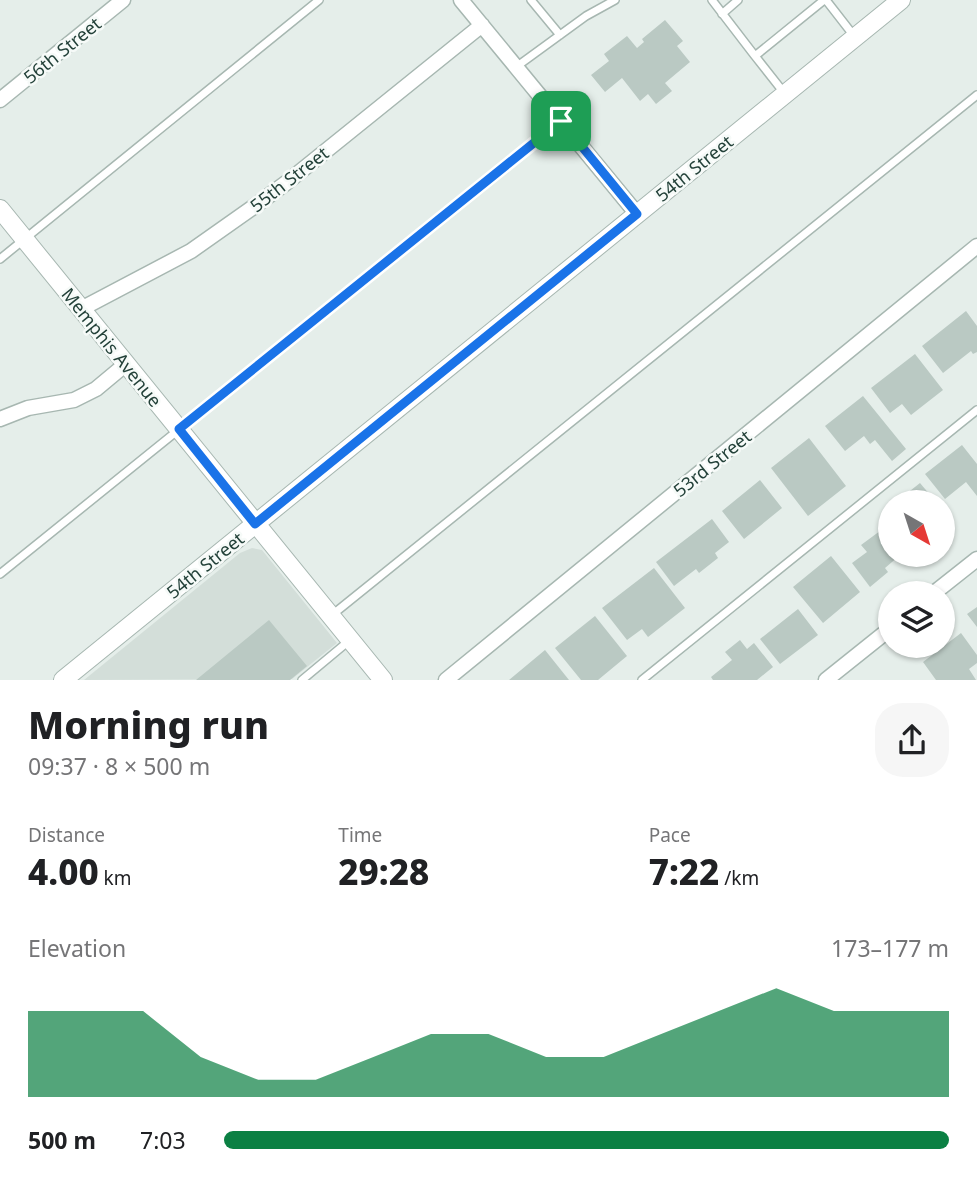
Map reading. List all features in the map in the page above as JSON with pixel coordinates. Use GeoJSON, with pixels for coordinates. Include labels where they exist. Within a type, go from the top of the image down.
{"type":"FeatureCollection","features":[{"type":"Feature","properties":{"kind":"street","name":"56th Street"},"geometry":{"type":"LineString","coordinates":[[0,100],[123,0]]}},
{"type":"Feature","properties":{"kind":"street"},"geometry":{"type":"LineString","coordinates":[[461,0],[637,214]]}},
{"type":"Feature","properties":{"kind":"street","name":"54th Street"},"geometry":{"type":"LineString","coordinates":[[63,680],[901,0]]}},
{"type":"Feature","properties":{"kind":"street","name":"55th Street"},"geometry":{"type":"LineString","coordinates":[[81,309],[191,251],[252,208],[482,25]]}},
{"type":"Feature","properties":{"kind":"street","name":"Memphis Avenue"},"geometry":{"type":"LineString","coordinates":[[0,209],[383,680]]}},
{"type":"Feature","properties":{"kind":"street","name":"53rd Street"},"geometry":{"type":"LineString","coordinates":[[446,680],[977,246]]}},
{"type":"Feature","properties":{"kind":"street"},"geometry":{"type":"LineString","coordinates":[[0,419],[28,408],[74,400],[96,389],[126,364]]}},
{"type":"Feature","properties":{"kind":"street"},"geometry":{"type":"LineString","coordinates":[[949,581],[977,559]]}},
{"type":"Feature","properties":{"kind":"street"},"geometry":{"type":"LineString","coordinates":[[825,680],[878,638]]}},
{"type":"Feature","properties":{"kind":"lane"},"geometry":{"type":"LineString","coordinates":[[0,259],[319,0]]}},
{"type":"Feature","properties":{"kind":"lane"},"geometry":{"type":"LineString","coordinates":[[531,0],[560,35]]}},
{"type":"Feature","properties":{"kind":"lane"},"geometry":{"type":"LineString","coordinates":[[516,67],[586,16],[615,0]]}},
{"type":"Feature","properties":{"kind":"lane"},"geometry":{"type":"LineString","coordinates":[[712,0],[785,94]]}},
{"type":"Feature","properties":{"kind":"lane"},"geometry":{"type":"LineString","coordinates":[[722,13],[738,0]]}},
{"type":"Feature","properties":{"kind":"lane"},"geometry":{"type":"LineString","coordinates":[[755,56],[825,0],[855,37]]}},
{"type":"Feature","properties":{"kind":"lane"},"geometry":{"type":"LineString","coordinates":[[331,616],[977,95]]}},
{"type":"Feature","properties":{"kind":"lane"},"geometry":{"type":"LineString","coordinates":[[0,575],[561,121]]}},
{"type":"Feature","properties":{"kind":"lane"},"geometry":{"type":"LineString","coordinates":[[642,680],[977,410]]}},
{"type":"Feature","properties":{"kind":"lane"},"geometry":{"type":"LineString","coordinates":[[302,680],[350,640]]}},
{"type":"Feature","properties":{"kind":"shaded area"},"geometry":{"type":"Polygon","coordinates":[[[252,548],[262,550],[337,643],[292,679],[84,680],[240,553],[252,548]]]}},
{"type":"Feature","properties":{"kind":"building"},"geometry":{"type":"Polygon","coordinates":[[[665,20],[683,41],[677,46],[690,62],[665,83],[672,91],[656,104],[648,94],[640,101],[622,78],[605,92],[591,75],[609,61],[604,54],[627,36],[637,48],[644,42],[642,39],[665,20]]]}},
{"type":"Feature","properties":{"kind":"building"},"geometry":{"type":"Polygon","coordinates":[[[966,311],[977,326],[977,352],[973,354],[971,351],[943,373],[922,346],[966,311]]]}},
{"type":"Feature","properties":{"kind":"building"},"geometry":{"type":"Polygon","coordinates":[[[915,354],[943,390],[911,415],[902,404],[890,413],[871,388],[915,354]]]}},
{"type":"Feature","properties":{"kind":"building"},"geometry":{"type":"Polygon","coordinates":[[[863,396],[906,449],[892,461],[875,440],[870,444],[864,436],[845,451],[825,426],[863,396]]]}},
{"type":"Feature","properties":{"kind":"building"},"geometry":{"type":"Polygon","coordinates":[[[809,438],[846,486],[808,516],[771,468],[809,438]]]}},
{"type":"Feature","properties":{"kind":"building"},"geometry":{"type":"Polygon","coordinates":[[[962,445],[977,464],[977,496],[966,482],[956,490],[938,490],[925,474],[962,445]]]}},
{"type":"Feature","properties":{"kind":"building"},"geometry":{"type":"Polygon","coordinates":[[[760,480],[782,508],[744,539],[722,511],[760,480]]]}},
{"type":"Feature","properties":{"kind":"building"},"geometry":{"type":"Polygon","coordinates":[[[920,483],[926,490],[911,490],[920,483]]]}},
{"type":"Feature","properties":{"kind":"building"},"geometry":{"type":"Polygon","coordinates":[[[712,519],[729,542],[715,553],[718,558],[699,573],[696,569],[674,586],[656,562],[712,519]]]}},
{"type":"Feature","properties":{"kind":"building"},"geometry":{"type":"Polygon","coordinates":[[[878,532],[878,567],[886,567],[888,572],[870,587],[852,563],[867,552],[861,545],[878,532]]]}},
{"type":"Feature","properties":{"kind":"building"},"geometry":{"type":"Polygon","coordinates":[[[831,556],[860,592],[823,623],[793,587],[831,556]]]}},
{"type":"Feature","properties":{"kind":"building"},"geometry":{"type":"Polygon","coordinates":[[[654,568],[685,608],[648,637],[642,629],[627,640],[602,608],[654,568]]]}},
{"type":"Feature","properties":{"kind":"building"},"geometry":{"type":"Polygon","coordinates":[[[977,607],[977,627],[967,614],[977,607]]]}},
{"type":"Feature","properties":{"kind":"building"},"geometry":{"type":"Polygon","coordinates":[[[798,609],[818,635],[780,664],[760,639],[798,609]]]}},
{"type":"Feature","properties":{"kind":"building"},"geometry":{"type":"Polygon","coordinates":[[[595,616],[627,656],[598,680],[581,680],[555,648],[595,616]]]}},
{"type":"Feature","properties":{"kind":"building"},"geometry":{"type":"Polygon","coordinates":[[[269,620],[307,666],[290,680],[196,680],[269,620]]]}},
{"type":"Feature","properties":{"kind":"building"},"geometry":{"type":"Polygon","coordinates":[[[961,633],[977,655],[977,663],[969,669],[976,680],[936,680],[923,662],[928,658],[955,658],[955,638],[961,633]]]}},
{"type":"Feature","properties":{"kind":"building"},"geometry":{"type":"Polygon","coordinates":[[[740,640],[747,649],[754,643],[773,667],[757,680],[713,680],[711,677],[732,660],[725,652],[740,640]]]}},
{"type":"Feature","properties":{"kind":"building"},"geometry":{"type":"Polygon","coordinates":[[[545,650],[569,680],[509,680],[545,650]]]}},
{"type":"Feature","properties":{"kind":"route"},"geometry":{"type":"LineString","coordinates":[[561,121],[637,214],[255,524],[179,429],[561,121]]}}]}
